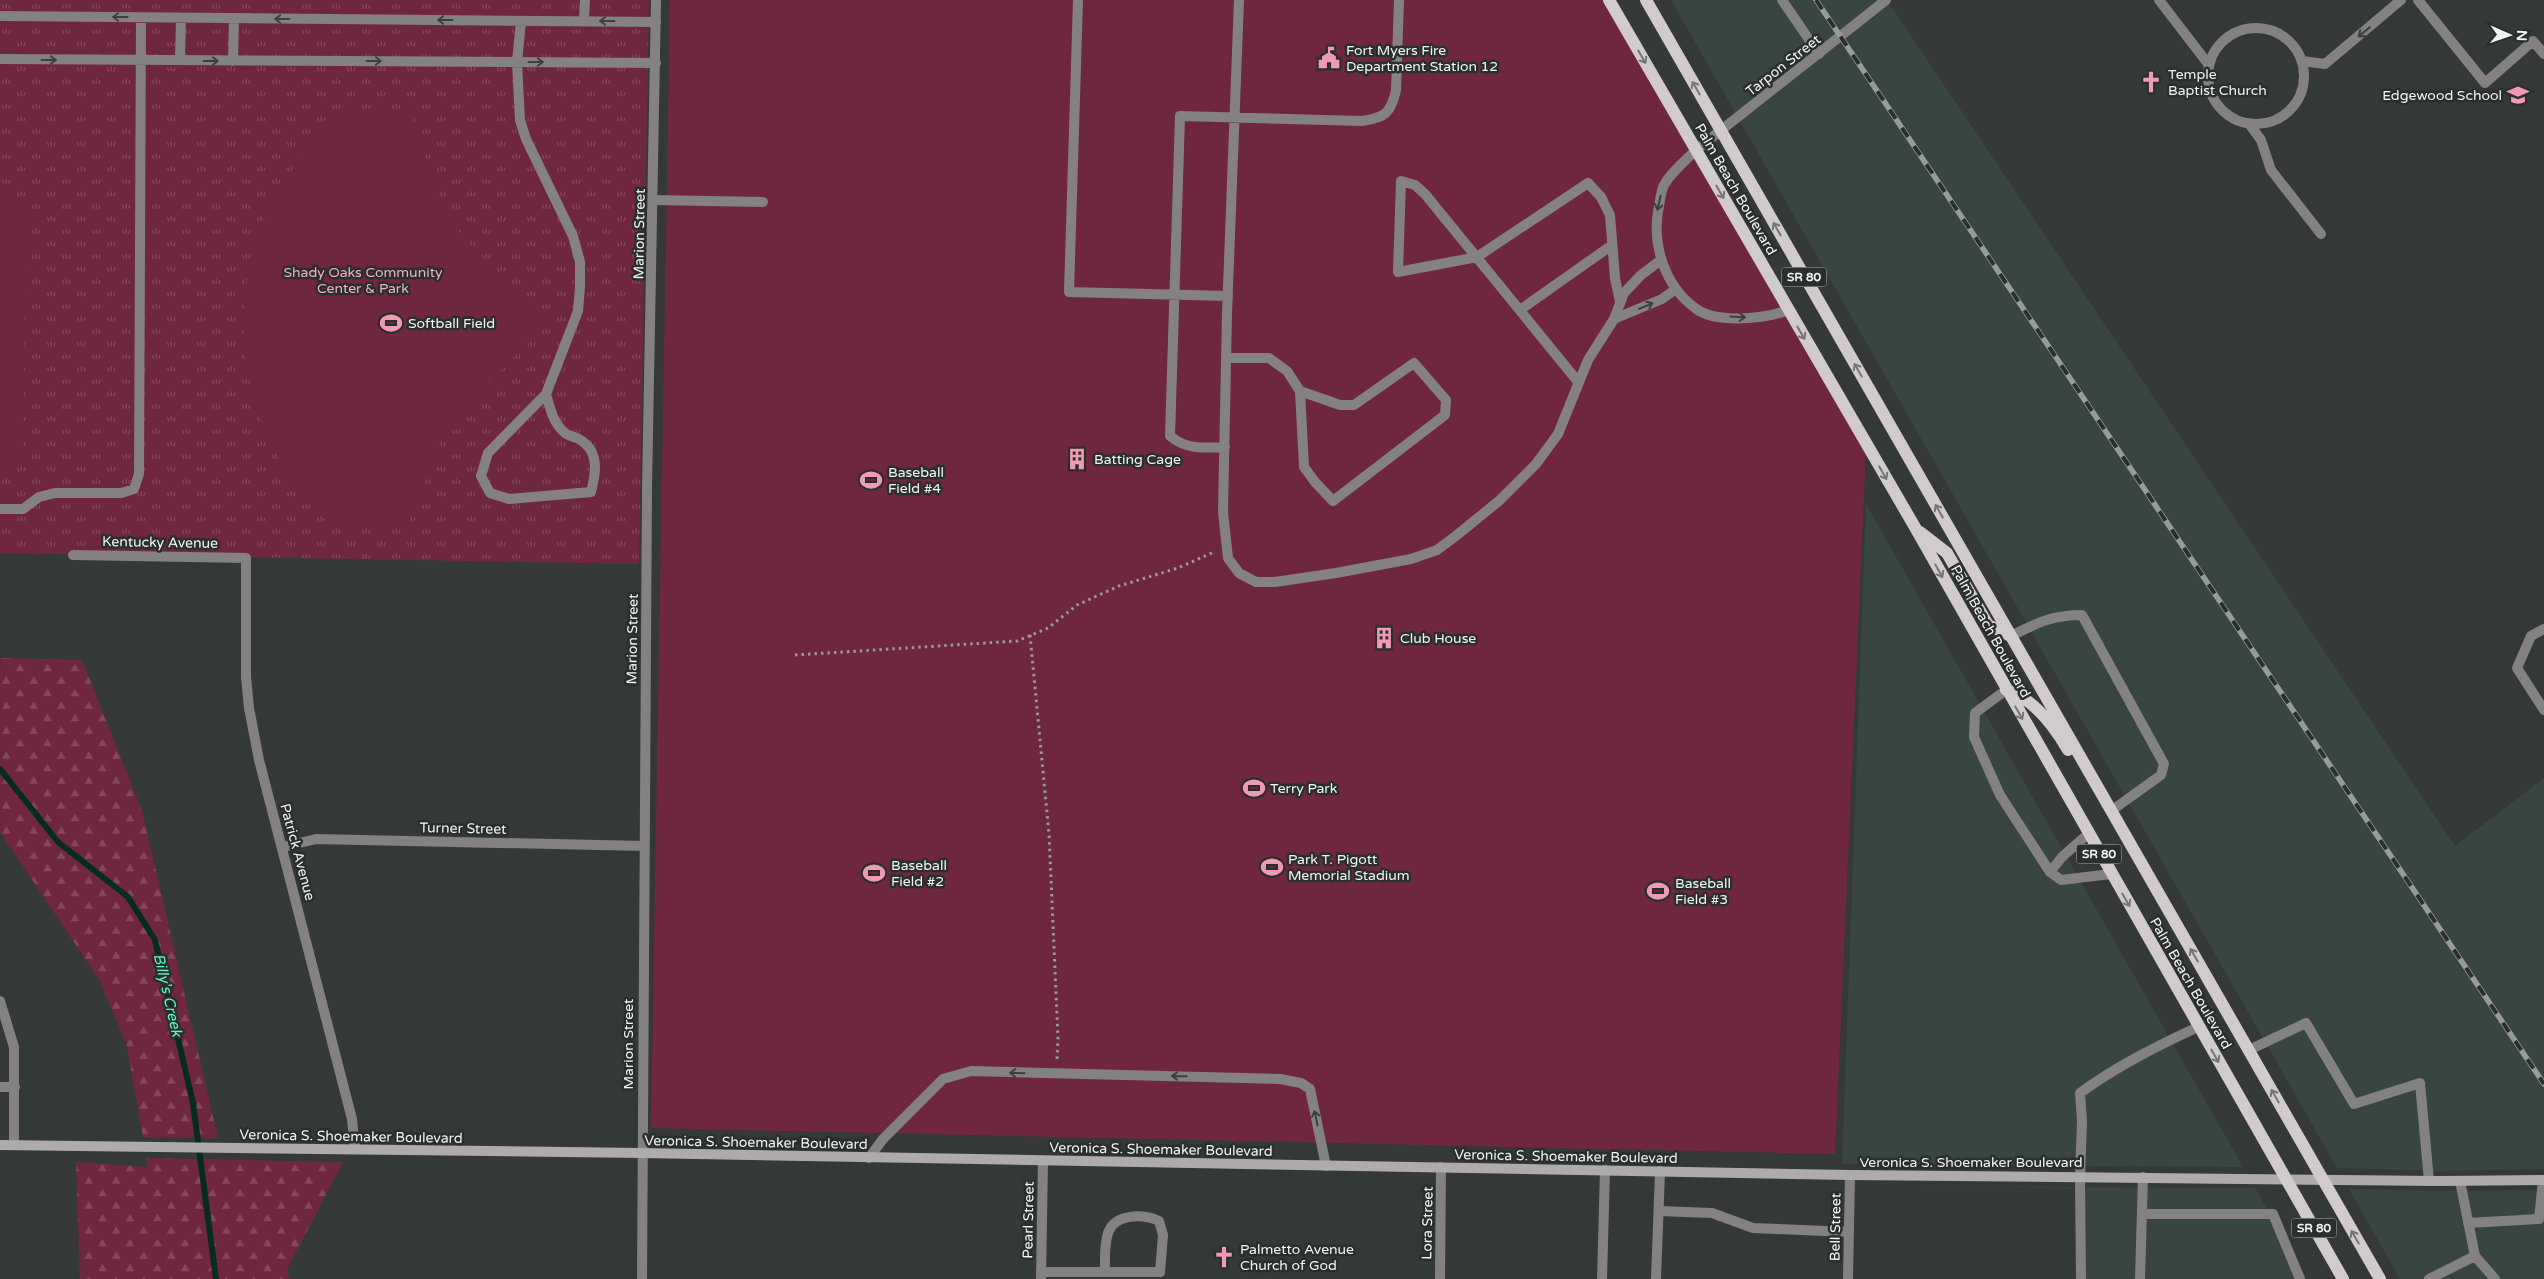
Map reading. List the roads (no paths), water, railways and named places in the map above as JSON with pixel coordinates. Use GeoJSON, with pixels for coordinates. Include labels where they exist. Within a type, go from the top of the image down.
{"type":"FeatureCollection","features":[{"type":"Feature","properties":{"kind":"main road","name":"Palm Beach Boulevard"},"geometry":{"type":"LineString","coordinates":[[1609,0],[1916,529],[2343,1279]]}},
{"type":"Feature","properties":{"kind":"main road","name":"Palm Beach Boulevard"},"geometry":{"type":"LineString","coordinates":[[1646,0],[2380,1279]]}},
{"type":"Feature","properties":{"kind":"main road"},"geometry":{"type":"LineString","coordinates":[[1916,529],[1946,553],[1988,625],[2011,636]]}},
{"type":"Feature","properties":{"kind":"main road"},"geometry":{"type":"LineString","coordinates":[[2006,690],[2020,694],[2036,708],[2063,742],[2108,818],[2126,837]]}},
{"type":"Feature","properties":{"kind":"street"},"geometry":{"type":"LineString","coordinates":[[584,0],[584,21]]}},
{"type":"Feature","properties":{"kind":"street","name":"Marion Street"},"geometry":{"type":"LineString","coordinates":[[642,1279],[641,1153],[644,846],[656,0]]}},
{"type":"Feature","properties":{"kind":"street"},"geometry":{"type":"LineString","coordinates":[[1078,0],[1069,292],[1228,296]]}},
{"type":"Feature","properties":{"kind":"street"},"geometry":{"type":"LineString","coordinates":[[1239,0],[1226,358],[1223,512],[1228,558],[1239,573],[1256,582],[1275,582],[1411,559],[1437,550],[1500,500],[1536,464],[1558,434],[1588,360],[1614,318],[1624,293],[1641,275],[1661,260]]}},
{"type":"Feature","properties":{"kind":"street"},"geometry":{"type":"LineString","coordinates":[[1225,447],[1196,448],[1180,444],[1170,436],[1180,116],[1362,121],[1378,118],[1386,113],[1393,103],[1396,90],[1399,0]]}},
{"type":"Feature","properties":{"kind":"street"},"geometry":{"type":"LineString","coordinates":[[1782,0],[1819,54]]}},
{"type":"Feature","properties":{"kind":"street","name":"Tarpon Street"},"geometry":{"type":"LineString","coordinates":[[1788,310],[1775,315],[1754,318],[1716,316],[1696,310],[1676,290],[1657,252],[1655,234],[1663,188],[1696,150],[1886,0]]}},
{"type":"Feature","properties":{"kind":"street"},"geometry":{"type":"LineString","coordinates":[[2159,0],[2210,65]]}},
{"type":"Feature","properties":{"kind":"street"},"geometry":{"type":"LineString","coordinates":[[2302,61],[2325,64],[2401,0]]}},
{"type":"Feature","properties":{"kind":"street"},"geometry":{"type":"LineString","coordinates":[[2418,0],[2485,83],[2532,41],[2544,54]]}},
{"type":"Feature","properties":{"kind":"street"},"geometry":{"type":"LineString","coordinates":[[0,16],[656,22]]}},
{"type":"Feature","properties":{"kind":"street"},"geometry":{"type":"LineString","coordinates":[[0,509],[23,509],[39,497],[55,493],[121,493],[134,489],[139,474],[141,18]]}},
{"type":"Feature","properties":{"kind":"street"},"geometry":{"type":"LineString","coordinates":[[180,60],[181,18]]}},
{"type":"Feature","properties":{"kind":"street"},"geometry":{"type":"LineString","coordinates":[[234,18],[234,61]]}},
{"type":"Feature","properties":{"kind":"street"},"geometry":{"type":"LineString","coordinates":[[520,21],[518,62],[520,120],[526,139],[573,236],[580,262],[578,311],[546,394],[488,454],[481,476],[490,493],[508,499],[591,492],[596,465],[592,451],[580,440],[566,434],[558,425],[552,415],[546,394]]}},
{"type":"Feature","properties":{"kind":"street"},"geometry":{"type":"LineString","coordinates":[[2254,28],[2270,30],[2284,37],[2295,48],[2302,61],[2305,77],[2302,93],[2294,108],[2281,118],[2266,124],[2250,124],[2234,120],[2221,110],[2212,96],[2208,80],[2210,65],[2216,50],[2226,39],[2240,31],[2254,28]]}},
{"type":"Feature","properties":{"kind":"street"},"geometry":{"type":"LineString","coordinates":[[0,59],[656,63]]}},
{"type":"Feature","properties":{"kind":"street"},"geometry":{"type":"LineString","coordinates":[[2250,124],[2260,140],[2272,170],[2321,234]]}},
{"type":"Feature","properties":{"kind":"street"},"geometry":{"type":"LineString","coordinates":[[1579,383],[1520,310],[1476,257],[1425,194],[1415,185],[1401,181],[1398,272],[1476,257],[1588,183],[1601,198],[1610,215],[1620,302]]}},
{"type":"Feature","properties":{"kind":"street"},"geometry":{"type":"LineString","coordinates":[[653,200],[763,202]]}},
{"type":"Feature","properties":{"kind":"street"},"geometry":{"type":"LineString","coordinates":[[1520,310],[1612,245]]}},
{"type":"Feature","properties":{"kind":"street"},"geometry":{"type":"LineString","coordinates":[[1614,318],[1662,299],[1676,290]]}},
{"type":"Feature","properties":{"kind":"street"},"geometry":{"type":"LineString","coordinates":[[1226,358],[1268,358],[1287,371],[1300,391],[1304,467],[1333,501],[1444,415],[1446,400],[1414,363],[1370,396],[1354,405],[1340,405],[1300,391]]}},
{"type":"Feature","properties":{"kind":"street","name":"Kentucky Avenue"},"geometry":{"type":"LineString","coordinates":[[73,554],[246,558]]}},
{"type":"Feature","properties":{"kind":"street","name":"Patrick Avenue"},"geometry":{"type":"LineString","coordinates":[[246,558],[246,650],[249,708],[259,760],[283,846],[352,1119],[355,1149]]}},
{"type":"Feature","properties":{"kind":"street"},"geometry":{"type":"LineString","coordinates":[[2011,636],[2050,617],[2082,615],[2164,764],[2162,775],[2111,811]]}},
{"type":"Feature","properties":{"kind":"street"},"geometry":{"type":"LineString","coordinates":[[2544,629],[2531,636],[2517,668],[2544,710]]}},
{"type":"Feature","properties":{"kind":"street"},"geometry":{"type":"LineString","coordinates":[[2006,690],[1975,713],[1974,737],[2000,795],[2050,872],[2061,880],[2111,874]]}},
{"type":"Feature","properties":{"kind":"street"},"geometry":{"type":"LineString","coordinates":[[2050,872],[2062,857],[2088,834]]}},
{"type":"Feature","properties":{"kind":"street","name":"Turner Street"},"geometry":{"type":"LineString","coordinates":[[283,846],[316,839],[644,846]]}},
{"type":"Feature","properties":{"kind":"street"},"geometry":{"type":"LineString","coordinates":[[0,1001],[14,1047],[14,1144]]}},
{"type":"Feature","properties":{"kind":"street"},"geometry":{"type":"LineString","coordinates":[[2249,1050],[2306,1023],[2354,1104],[2420,1083],[2429,1181]]}},
{"type":"Feature","properties":{"kind":"street"},"geometry":{"type":"LineString","coordinates":[[2081,1279],[2080,1177],[2082,1122],[2080,1093],[2102,1077],[2157,1046],[2198,1027]]}},
{"type":"Feature","properties":{"kind":"street"},"geometry":{"type":"LineString","coordinates":[[869,1158],[892,1130],[943,1079],[971,1071],[1280,1078],[1301,1082],[1310,1089],[1326,1166]]}},
{"type":"Feature","properties":{"kind":"street"},"geometry":{"type":"LineString","coordinates":[[0,1087],[15,1087]]}},
{"type":"Feature","properties":{"kind":"street","name":"Veronica S. Shoemaker Boulevard"},"geometry":{"type":"LineString","coordinates":[[0,1145],[641,1153],[1850,1175],[2285,1178],[2429,1181],[2543,1180]]}},
{"type":"Feature","properties":{"kind":"street","name":"Pearl Street"},"geometry":{"type":"LineString","coordinates":[[1041,1275],[1043,1161]]}},
{"type":"Feature","properties":{"kind":"street","name":"Lora Street"},"geometry":{"type":"LineString","coordinates":[[1440,1279],[1441,1167]]}},
{"type":"Feature","properties":{"kind":"street"},"geometry":{"type":"LineString","coordinates":[[1602,1279],[1605,1170]]}},
{"type":"Feature","properties":{"kind":"street"},"geometry":{"type":"LineString","coordinates":[[1656,1279],[1660,1171]]}},
{"type":"Feature","properties":{"kind":"street","name":"Bell Street"},"geometry":{"type":"LineString","coordinates":[[1848,1279],[1850,1175]]}},
{"type":"Feature","properties":{"kind":"street"},"geometry":{"type":"LineString","coordinates":[[2140,1279],[2144,1177]]}},
{"type":"Feature","properties":{"kind":"street"},"geometry":{"type":"LineString","coordinates":[[2468,1223],[2539,1219],[2543,1180]]}},
{"type":"Feature","properties":{"kind":"street"},"geometry":{"type":"LineString","coordinates":[[2460,1181],[2476,1256],[2495,1279]]}},
{"type":"Feature","properties":{"kind":"street"},"geometry":{"type":"LineString","coordinates":[[1659,1211],[1712,1213],[1753,1228],[1849,1232]]}},
{"type":"Feature","properties":{"kind":"street"},"geometry":{"type":"LineString","coordinates":[[2143,1214],[2274,1214],[2300,1279]]}},
{"type":"Feature","properties":{"kind":"street"},"geometry":{"type":"LineString","coordinates":[[1041,1275],[1105,1272],[1162,1276],[1163,1235],[1159,1220],[1150,1217],[1130,1216],[1120,1220],[1109,1231],[1105,1250],[1105,1272]]}},
{"type":"Feature","properties":{"kind":"street"},"geometry":{"type":"LineString","coordinates":[[2428,1279],[2476,1256]]}},
{"type":"Feature","properties":{"kind":"waterway","name":"Billy's Creek"},"geometry":{"type":"LineString","coordinates":[[0,769],[58,842],[128,897],[155,940],[193,1103],[216,1279]]}},
{"type":"Feature","properties":{"kind":"railway"},"geometry":{"type":"LineString","coordinates":[[1816,0],[2544,1084]]}},
{"type":"Feature","properties":{"kind":"place","name":"Fort Myers Fire Department Station 12"},"geometry":{"type":"Point","coordinates":[1329,58]}},
{"type":"Feature","properties":{"kind":"place","name":"Temple Baptist Church"},"geometry":{"type":"Point","coordinates":[2151,82]}},
{"type":"Feature","properties":{"kind":"place","name":"Edgewood School"},"geometry":{"type":"Point","coordinates":[2518,95]}},
{"type":"Feature","properties":{"kind":"place","name":"Softball Field"},"geometry":{"type":"Point","coordinates":[391,323]}},
{"type":"Feature","properties":{"kind":"place","name":"Batting Cage"},"geometry":{"type":"Point","coordinates":[1077,459]}},
{"type":"Feature","properties":{"kind":"place","name":"Baseball Field #4"},"geometry":{"type":"Point","coordinates":[871,480]}},
{"type":"Feature","properties":{"kind":"place","name":"Club House"},"geometry":{"type":"Point","coordinates":[1384,638]}},
{"type":"Feature","properties":{"kind":"place","name":"Terry Park"},"geometry":{"type":"Point","coordinates":[1254,788]}},
{"type":"Feature","properties":{"kind":"place","name":"Park T. Pigott Memorial Stadium"},"geometry":{"type":"Point","coordinates":[1272,867]}},
{"type":"Feature","properties":{"kind":"place","name":"Baseball Field #2"},"geometry":{"type":"Point","coordinates":[874,873]}},
{"type":"Feature","properties":{"kind":"place","name":"Baseball Field #3"},"geometry":{"type":"Point","coordinates":[1658,891]}},
{"type":"Feature","properties":{"kind":"place","name":"Palmetto Avenue Church of God"},"geometry":{"type":"Point","coordinates":[1224,1257]}},
{"type":"Feature","properties":{"kind":"park label","name":"Shady Oaks Community Center & Park"},"geometry":{"type":"Point","coordinates":[363,280]}}]}
